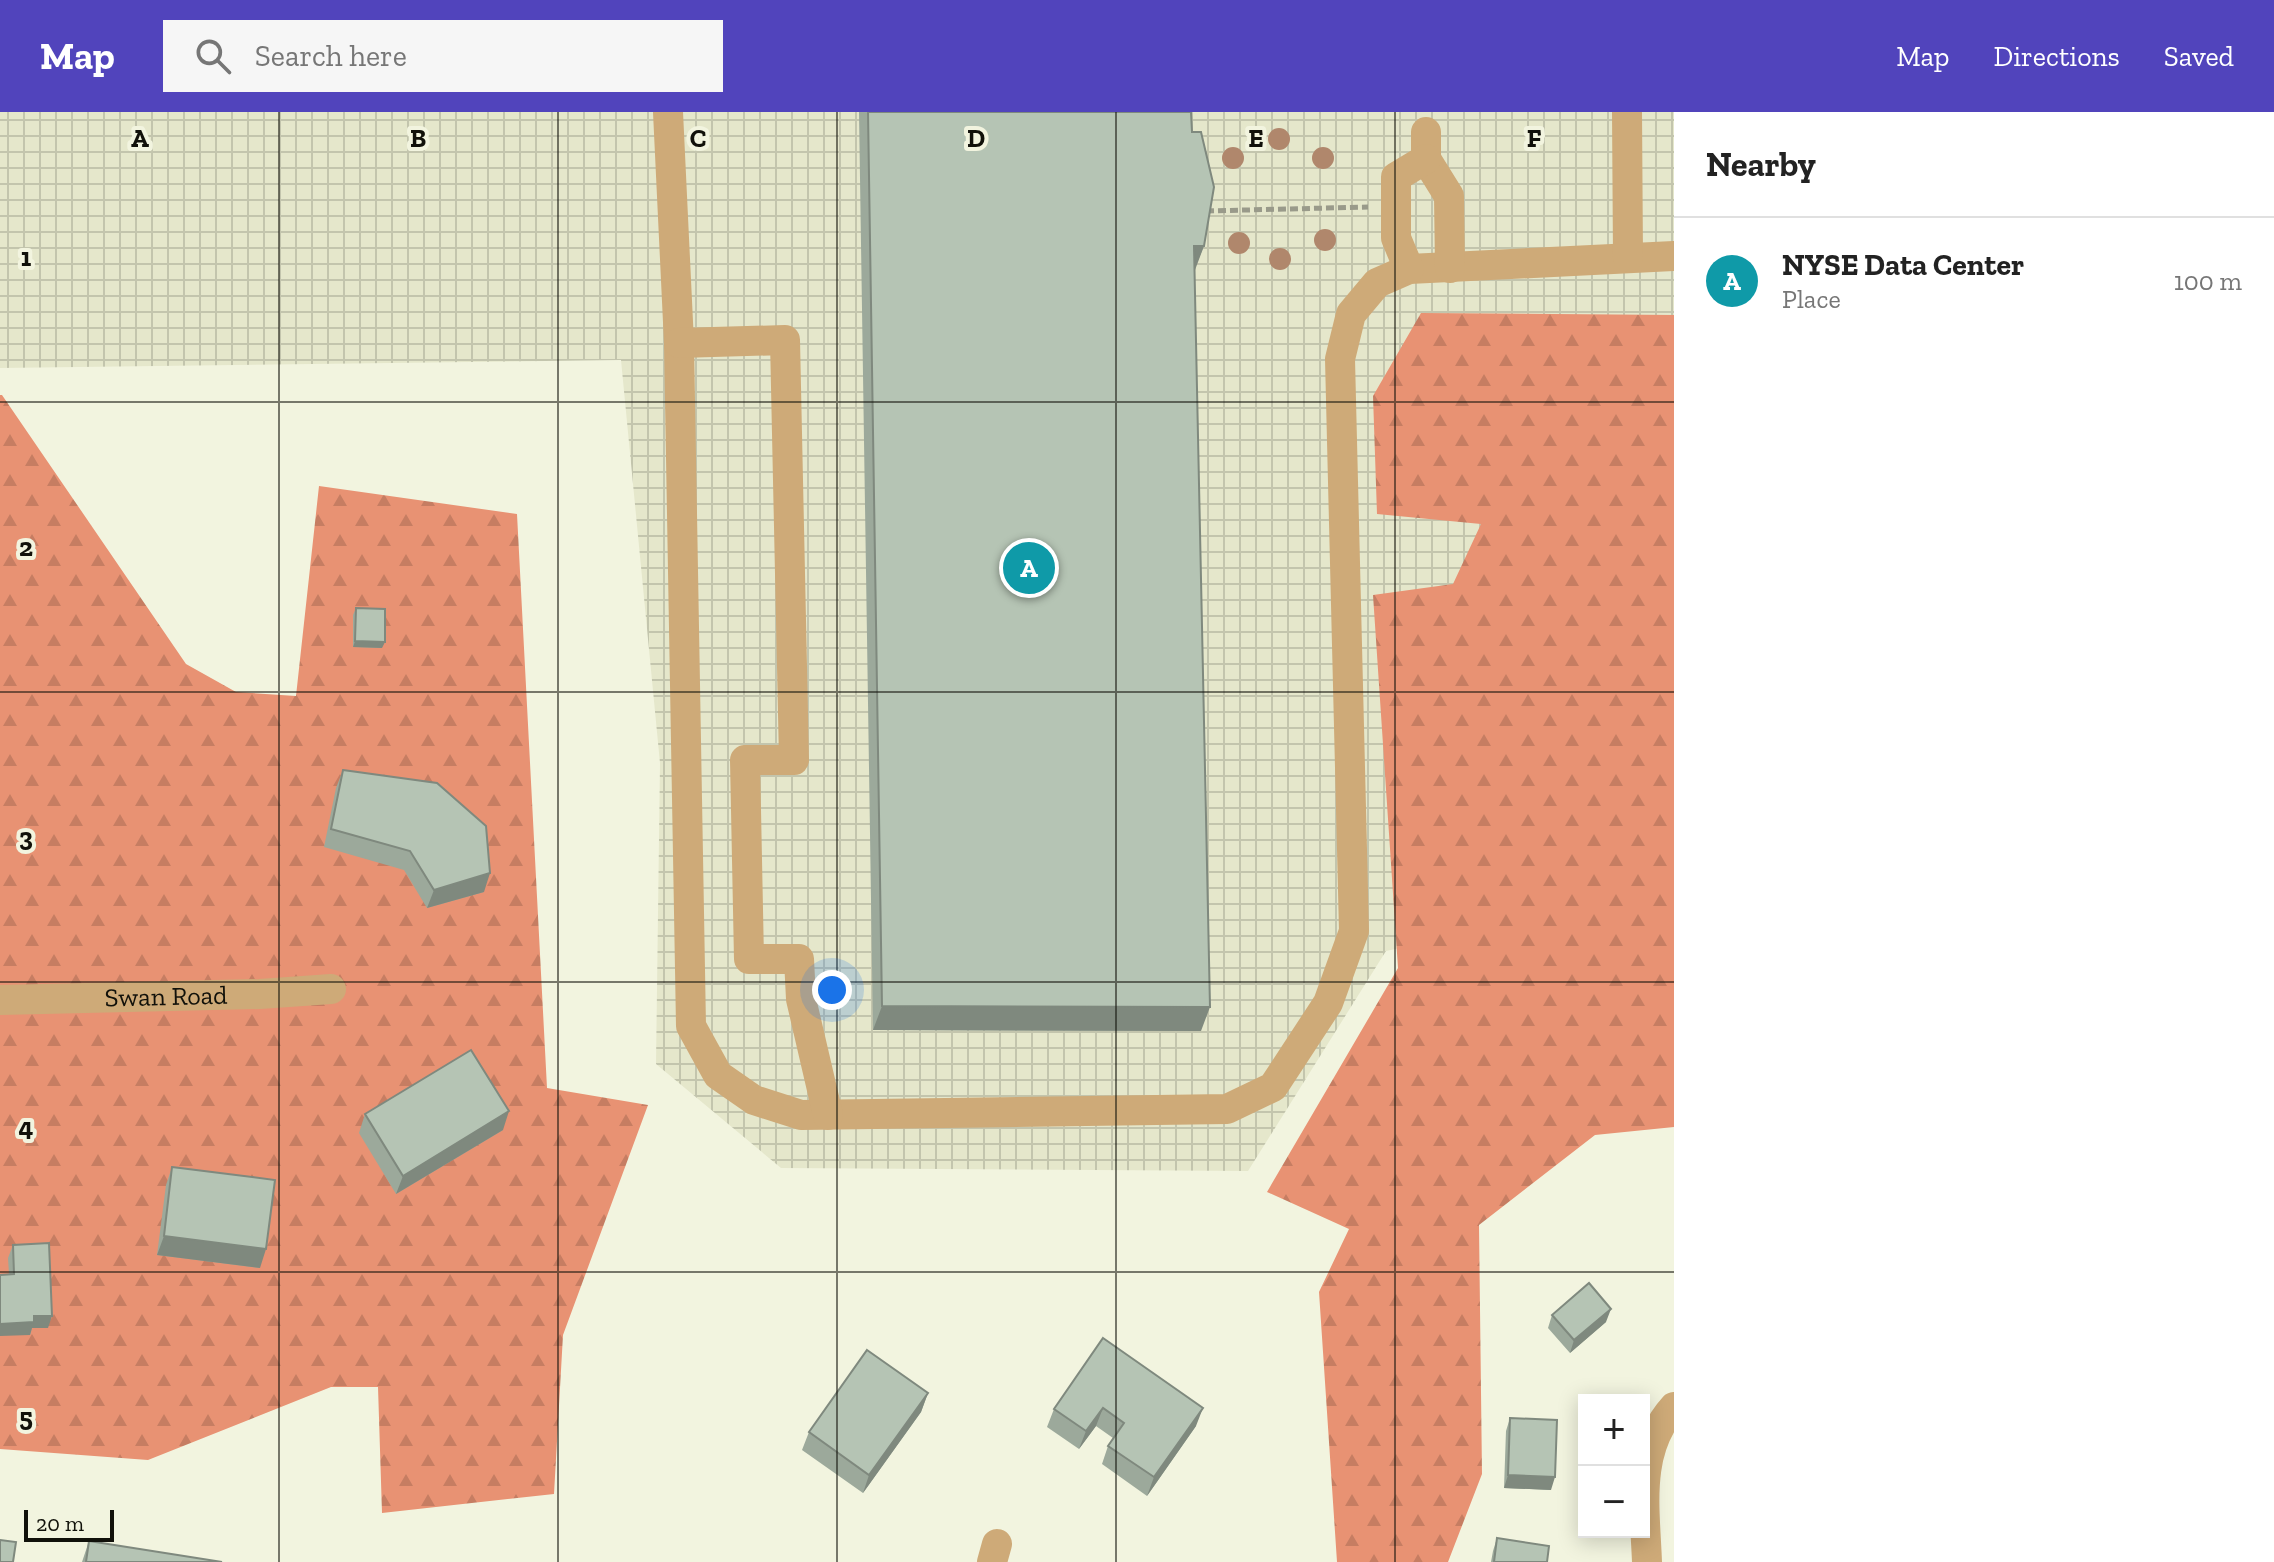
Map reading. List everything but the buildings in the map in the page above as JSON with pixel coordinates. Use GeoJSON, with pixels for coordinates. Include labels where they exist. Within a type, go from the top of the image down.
{"type":"FeatureCollection","features":[{"type":"Feature","properties":{"kind":"street"},"geometry":{"type":"LineString","coordinates":[[668,112],[679,343],[691,1026],[718,1075],[754,1100],[801,1115],[1227,1109],[1273,1087],[1328,1003],[1354,931],[1340,359],[1351,314],[1377,283],[1409,269],[1674,256]]}},
{"type":"Feature","properties":{"kind":"street"},"geometry":{"type":"LineString","coordinates":[[1627,112],[1628,257]]}},
{"type":"Feature","properties":{"kind":"street"},"geometry":{"type":"LineString","coordinates":[[1409,269],[1396,238],[1396,177],[1426,146],[1449,196],[1450,268]]}},
{"type":"Feature","properties":{"kind":"street"},"geometry":{"type":"LineString","coordinates":[[679,343],[785,340],[794,760],[745,760],[749,959],[799,959],[801,999],[828,1115]]}},
{"type":"Feature","properties":{"kind":"street","name":"Swan Road"},"geometry":{"type":"LineString","coordinates":[[0,1000],[260,994],[331,989]]}},
{"type":"Feature","properties":{"kind":"street"},"geometry":{"type":"LineString","coordinates":[[1647,1562],[1644,1472],[1650,1445],[1663,1418],[1674,1407]]}},
{"type":"Feature","properties":{"kind":"path"},"geometry":{"type":"LineString","coordinates":[[1205,211],[1396,207]]}},
{"type":"Feature","properties":{"kind":"shaded area"},"geometry":{"type":"Polygon","coordinates":[[[0,112],[1674,112],[1674,891],[1386,951],[1248,1171],[781,1168],[656,1064],[660,763],[621,360],[0,368],[0,112]]]}},
{"type":"Feature","properties":{"kind":"green space"},"geometry":{"type":"Polygon","coordinates":[[[1421,313],[1674,315],[1674,1127],[1595,1135],[1479,1225],[1482,1474],[1448,1562],[1337,1562],[1319,1292],[1349,1229],[1267,1192],[1398,968],[1373,595],[1453,584],[1481,524],[1377,514],[1373,396],[1421,313]]]}},
{"type":"Feature","properties":{"kind":"green space"},"geometry":{"type":"Polygon","coordinates":[[[0,395],[186,664],[236,692],[296,696],[319,486],[517,514],[547,1088],[648,1105],[563,1335],[554,1494],[382,1513],[378,1387],[331,1387],[148,1460],[0,1449],[0,395]]]}},
{"type":"Feature","properties":{"kind":"place","name":"NYSE Data Center"},"geometry":{"type":"Point","coordinates":[1029,568]}}]}
